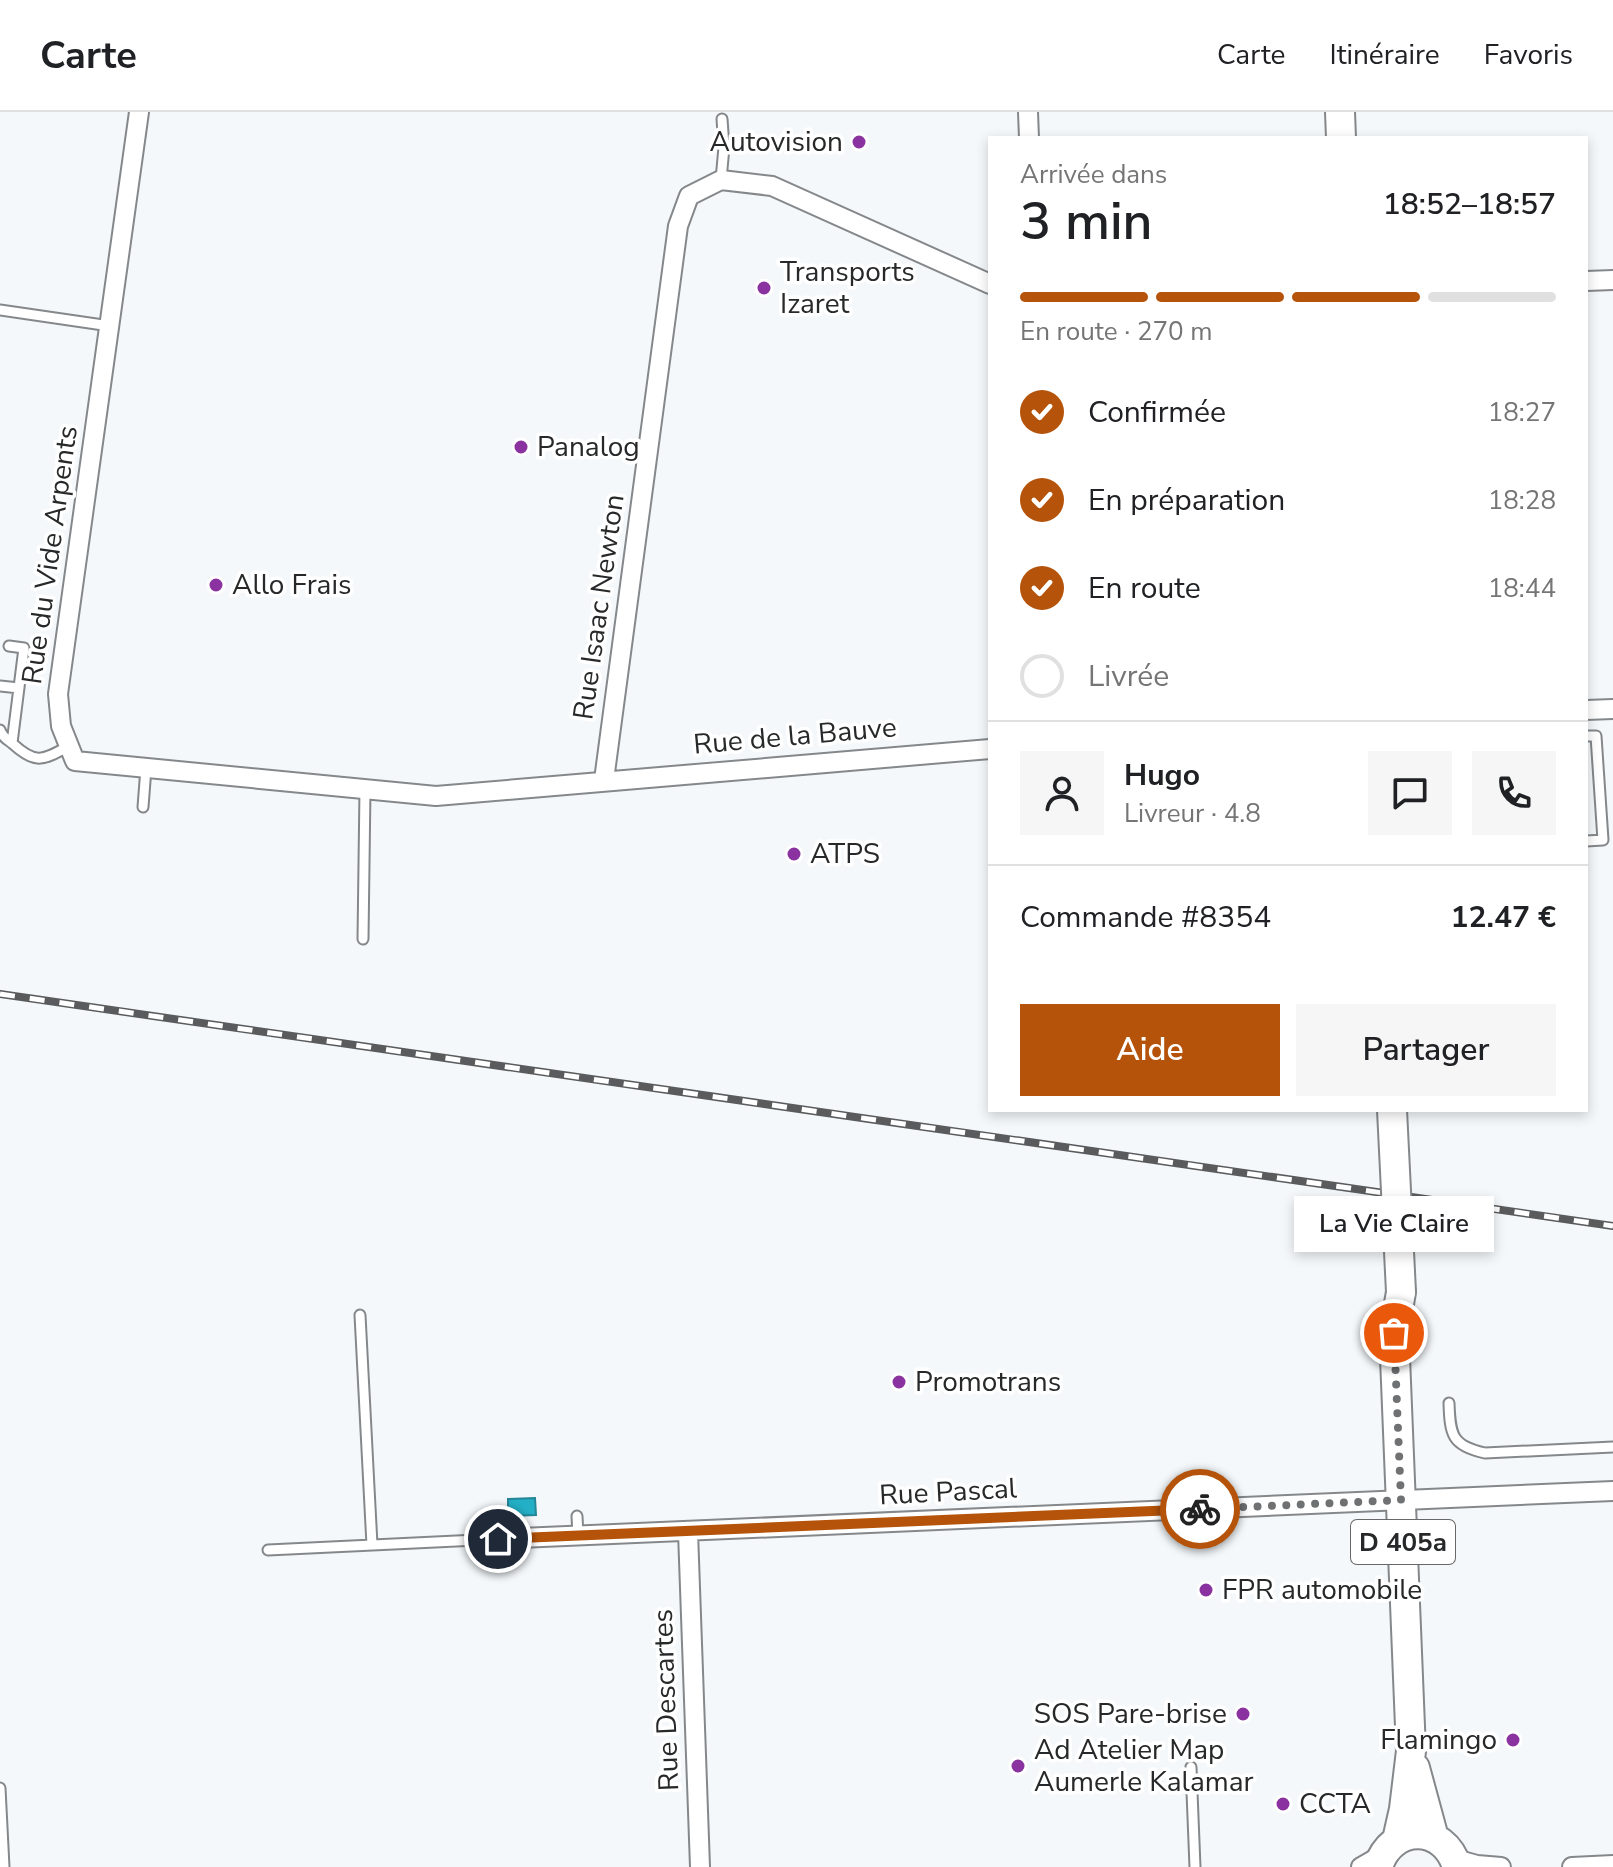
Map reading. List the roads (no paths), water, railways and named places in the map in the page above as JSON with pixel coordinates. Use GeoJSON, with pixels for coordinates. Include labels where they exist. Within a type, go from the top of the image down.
{"type":"FeatureCollection","features":[{"type":"Feature","properties":{"kind":"main road"},"geometry":{"type":"LineString","coordinates":[[1340,112],[1341,136]]}},
{"type":"Feature","properties":{"kind":"main road"},"geometry":{"type":"LineString","coordinates":[[1375,1112],[1392,1291]]}},
{"type":"Feature","properties":{"kind":"main road"},"geometry":{"type":"LineString","coordinates":[[1392,1112],[1392,1291]]}},
{"type":"Feature","properties":{"kind":"main road","name":"D 405a"},"geometry":{"type":"LineString","coordinates":[[1379,1857],[1404,1809],[1411,1751],[1392,1291]]}},
{"type":"Feature","properties":{"kind":"main road","name":"D 405a"},"geometry":{"type":"LineString","coordinates":[[1411,1751],[1434,1838]]}},
{"type":"Feature","properties":{"kind":"main road"},"geometry":{"type":"LineString","coordinates":[[1379,1857],[1409,1835],[1422,1834],[1434,1838],[1450,1850],[1456,1863]]}},
{"type":"Feature","properties":{"kind":"street","name":"Rue du Vide Arpents"},"geometry":{"type":"LineString","coordinates":[[69,746],[61,726],[58,694],[139,112]]}},
{"type":"Feature","properties":{"kind":"street"},"geometry":{"type":"LineString","coordinates":[[1028,112],[1029,136]]}},
{"type":"Feature","properties":{"kind":"street"},"geometry":{"type":"LineString","coordinates":[[721,180],[772,186],[988,283]]}},
{"type":"Feature","properties":{"kind":"street","name":"Rue Isaac Newton"},"geometry":{"type":"LineString","coordinates":[[604,780],[678,226],[689,196],[721,180]]}},
{"type":"Feature","properties":{"kind":"street"},"geometry":{"type":"LineString","coordinates":[[1588,281],[1613,280]]}},
{"type":"Feature","properties":{"kind":"street"},"geometry":{"type":"LineString","coordinates":[[1588,710],[1613,709]]}},
{"type":"Feature","properties":{"kind":"street"},"geometry":{"type":"LineString","coordinates":[[69,746],[75,761],[436,796],[604,780]]}},
{"type":"Feature","properties":{"kind":"street","name":"Rue de la Bauve"},"geometry":{"type":"LineString","coordinates":[[604,780],[988,749]]}},
{"type":"Feature","properties":{"kind":"street","name":"Rue Pascal"},"geometry":{"type":"LineString","coordinates":[[498,1539],[1613,1491]]}},
{"type":"Feature","properties":{"kind":"street","name":"Rue Descartes"},"geometry":{"type":"LineString","coordinates":[[688,1532],[700,1867]]}},
{"type":"Feature","properties":{"kind":"street"},"geometry":{"type":"LineString","coordinates":[[1456,1863],[1501,1867]]}},
{"type":"Feature","properties":{"kind":"street"},"geometry":{"type":"LineString","coordinates":[[1572,1867],[1603,1866]]}},
{"type":"Feature","properties":{"kind":"lane"},"geometry":{"type":"LineString","coordinates":[[721,180],[724,147],[722,119]]}},
{"type":"Feature","properties":{"kind":"lane"},"geometry":{"type":"LineString","coordinates":[[0,310],[110,326]]}},
{"type":"Feature","properties":{"kind":"lane"},"geometry":{"type":"LineString","coordinates":[[9,646],[24,648],[12,743]]}},
{"type":"Feature","properties":{"kind":"lane"},"geometry":{"type":"LineString","coordinates":[[0,686],[19,688]]}},
{"type":"Feature","properties":{"kind":"lane"},"geometry":{"type":"LineString","coordinates":[[0,730],[3,737],[24,756],[46,758],[69,746]]}},
{"type":"Feature","properties":{"kind":"lane"},"geometry":{"type":"LineString","coordinates":[[1588,736],[1596,736],[1603,840],[1588,841]]}},
{"type":"Feature","properties":{"kind":"lane"},"geometry":{"type":"LineString","coordinates":[[143,807],[146,768]]}},
{"type":"Feature","properties":{"kind":"lane"},"geometry":{"type":"LineString","coordinates":[[363,939],[365,789]]}},
{"type":"Feature","properties":{"kind":"lane"},"geometry":{"type":"LineString","coordinates":[[360,1315],[372,1545]]}},
{"type":"Feature","properties":{"kind":"lane"},"geometry":{"type":"LineString","coordinates":[[1449,1403],[1450,1428],[1455,1439],[1468,1449],[1485,1453],[1613,1447]]}},
{"type":"Feature","properties":{"kind":"lane"},"geometry":{"type":"LineString","coordinates":[[577,1516],[578,1536]]}},
{"type":"Feature","properties":{"kind":"lane"},"geometry":{"type":"LineString","coordinates":[[268,1550],[498,1539]]}},
{"type":"Feature","properties":{"kind":"lane"},"geometry":{"type":"LineString","coordinates":[[1191,1767],[1195,1867]]}},
{"type":"Feature","properties":{"kind":"lane"},"geometry":{"type":"LineString","coordinates":[[0,1788],[4,1867]]}},
{"type":"Feature","properties":{"kind":"water"},"geometry":{"type":"Polygon","coordinates":[[[535,1498],[536,1515],[508,1516],[508,1499],[535,1498]]]}},
{"type":"Feature","properties":{"kind":"railway"},"geometry":{"type":"LineString","coordinates":[[0,994],[1613,1226]]}},
{"type":"Feature","properties":{"kind":"place","name":"Autovision"},"geometry":{"type":"Point","coordinates":[859,142]}},
{"type":"Feature","properties":{"kind":"place","name":"Transports Izaret"},"geometry":{"type":"Point","coordinates":[764,288]}},
{"type":"Feature","properties":{"kind":"place","name":"Panalog"},"geometry":{"type":"Point","coordinates":[521,447]}},
{"type":"Feature","properties":{"kind":"place","name":"Allo Frais"},"geometry":{"type":"Point","coordinates":[216,585]}},
{"type":"Feature","properties":{"kind":"place","name":"ATPS"},"geometry":{"type":"Point","coordinates":[794,854]}},
{"type":"Feature","properties":{"kind":"place","name":"La Vie Claire"},"geometry":{"type":"Point","coordinates":[1394,1333]}},
{"type":"Feature","properties":{"kind":"place","name":"Promotrans"},"geometry":{"type":"Point","coordinates":[899,1382]}},
{"type":"Feature","properties":{"kind":"place","name":"FPR automobile"},"geometry":{"type":"Point","coordinates":[1206,1590]}},
{"type":"Feature","properties":{"kind":"place","name":"SOS Pare-brise"},"geometry":{"type":"Point","coordinates":[1243,1714]}},
{"type":"Feature","properties":{"kind":"place","name":"Flamingo"},"geometry":{"type":"Point","coordinates":[1513,1740]}},
{"type":"Feature","properties":{"kind":"place","name":"Ad Atelier Map Aumerle Kalamar"},"geometry":{"type":"Point","coordinates":[1018,1766]}},
{"type":"Feature","properties":{"kind":"place","name":"CCTA"},"geometry":{"type":"Point","coordinates":[1283,1804]}}]}
